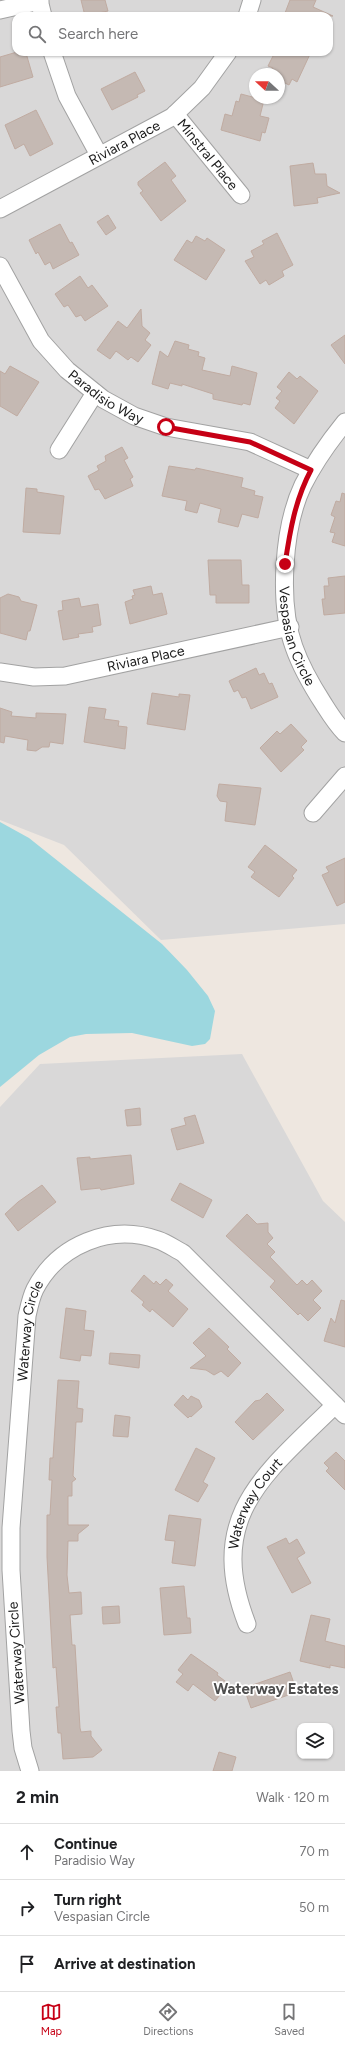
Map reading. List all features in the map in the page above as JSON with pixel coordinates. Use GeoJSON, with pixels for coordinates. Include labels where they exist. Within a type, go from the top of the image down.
{"type":"FeatureCollection","features":[{"type":"Feature","properties":{"kind":"street"},"geometry":{"type":"LineString","coordinates":[[248,12],[252,0]]}},
{"type":"Feature","properties":{"kind":"street"},"geometry":{"type":"LineString","coordinates":[[0,10],[41,6]]}},
{"type":"Feature","properties":{"kind":"street"},"geometry":{"type":"LineString","coordinates":[[53,56],[67,96],[99,155]]}},
{"type":"Feature","properties":{"kind":"street","name":"Riviara Place"},"geometry":{"type":"LineString","coordinates":[[0,209],[175,114],[202,88],[225,56]]}},
{"type":"Feature","properties":{"kind":"street","name":"Minstral Place"},"geometry":{"type":"LineString","coordinates":[[175,114],[241,195]]}},
{"type":"Feature","properties":{"kind":"street","name":"Paradisio Way"},"geometry":{"type":"LineString","coordinates":[[0,266],[41,341],[67,370],[103,399],[134,416],[166,427],[250,442],[311,470]]}},
{"type":"Feature","properties":{"kind":"street"},"geometry":{"type":"LineString","coordinates":[[59,450],[95,392]]}},
{"type":"Feature","properties":{"kind":"street","name":"Vespasian Circle"},"geometry":{"type":"LineString","coordinates":[[345,422],[321,451],[302,487],[292,520],[285,564],[286,606],[294,646],[312,685],[338,726],[345,733]]}},
{"type":"Feature","properties":{"kind":"street","name":"Riviara Place"},"geometry":{"type":"LineString","coordinates":[[0,672],[34,677],[65,676],[290,627]]}},
{"type":"Feature","properties":{"kind":"street"},"geometry":{"type":"LineString","coordinates":[[313,813],[345,776]]}},
{"type":"Feature","properties":{"kind":"street","name":"Waterway Circle"},"geometry":{"type":"LineString","coordinates":[[30,1771],[23,1748],[21,1731],[11,1570],[11,1528],[26,1316],[32,1296],[44,1274],[68,1252],[93,1239],[109,1235],[128,1234],[158,1240],[183,1253],[340,1410]]}},
{"type":"Feature","properties":{"kind":"street","name":"Waterway Court"},"geometry":{"type":"LineString","coordinates":[[247,1624],[236,1589],[233,1566],[233,1542],[240,1518],[255,1489],[263,1480],[340,1410]]}},
{"type":"Feature","properties":{"kind":"shaded area"},"geometry":{"type":"Polygon","coordinates":[[[0,0],[345,0],[345,924],[161,940],[64,845],[0,820],[0,0]]]}},
{"type":"Feature","properties":{"kind":"shaded area"},"geometry":{"type":"Polygon","coordinates":[[[242,1054],[323,1201],[345,1222],[345,1771],[0,1771],[0,1107],[40,1064],[242,1054]]]}},
{"type":"Feature","properties":{"kind":"water"},"geometry":{"type":"Polygon","coordinates":[[[0,822],[29,838],[162,944],[187,970],[208,996],[215,1011],[210,1039],[205,1044],[192,1046],[132,1033],[86,1034],[70,1037],[39,1055],[0,1087],[0,822]]]}},
{"type":"Feature","properties":{"kind":"building"},"geometry":{"type":"Polygon","coordinates":[[[81,0],[105,0],[108,11],[84,12],[81,0]]]}},
{"type":"Feature","properties":{"kind":"building"},"geometry":{"type":"Polygon","coordinates":[[[290,0],[316,0],[313,7],[324,12],[285,12],[290,0]]]}},
{"type":"Feature","properties":{"kind":"building"},"geometry":{"type":"Polygon","coordinates":[[[12,53],[12,56],[27,56],[33,77],[0,87],[0,57],[12,53]]]}},
{"type":"Feature","properties":{"kind":"building"},"geometry":{"type":"Polygon","coordinates":[[[273,56],[309,56],[297,82],[292,79],[289,85],[285,83],[285,68],[273,68],[268,66],[273,56]]]}},
{"type":"Feature","properties":{"kind":"building"},"geometry":{"type":"Polygon","coordinates":[[[135,72],[145,91],[137,95],[138,97],[112,110],[101,89],[135,72]]]}},
{"type":"Feature","properties":{"kind":"building"},"geometry":{"type":"Polygon","coordinates":[[[241,94],[249,96],[249,104],[263,104],[260,116],[269,118],[265,133],[262,132],[260,141],[221,130],[225,114],[232,116],[236,101],[239,102],[241,94]]]}},
{"type":"Feature","properties":{"kind":"building"},"geometry":{"type":"Polygon","coordinates":[[[36,110],[53,144],[30,156],[24,144],[15,149],[5,125],[36,110]]]}},
{"type":"Feature","properties":{"kind":"building"},"geometry":{"type":"Polygon","coordinates":[[[165,162],[176,176],[171,180],[186,201],[161,221],[140,193],[143,191],[138,185],[138,182],[165,162]]]}},
{"type":"Feature","properties":{"kind":"building"},"geometry":{"type":"Polygon","coordinates":[[[313,163],[315,174],[326,174],[327,186],[340,193],[317,198],[318,203],[294,206],[290,166],[313,163]]]}},
{"type":"Feature","properties":{"kind":"building"},"geometry":{"type":"Polygon","coordinates":[[[108,215],[116,228],[106,235],[97,222],[108,215]]]}},
{"type":"Feature","properties":{"kind":"building"},"geometry":{"type":"Polygon","coordinates":[[[60,224],[70,243],[72,242],[79,255],[53,269],[50,262],[45,265],[38,252],[36,254],[29,240],[60,224]]]}},
{"type":"Feature","properties":{"kind":"building"},"geometry":{"type":"Polygon","coordinates":[[[277,233],[293,265],[282,271],[284,276],[269,285],[266,280],[260,284],[245,261],[254,257],[251,251],[264,244],[262,241],[277,233]]]}},
{"type":"Feature","properties":{"kind":"building"},"geometry":{"type":"Polygon","coordinates":[[[196,236],[205,241],[207,238],[225,250],[206,280],[174,260],[187,240],[192,243],[196,236]]]}},
{"type":"Feature","properties":{"kind":"building"},"geometry":{"type":"Polygon","coordinates":[[[80,276],[88,288],[92,285],[108,306],[85,321],[81,315],[76,317],[68,305],[64,307],[55,294],[80,276]]]}},
{"type":"Feature","properties":{"kind":"building"},"geometry":{"type":"Polygon","coordinates":[[[141,309],[142,326],[150,333],[145,340],[151,345],[138,362],[131,357],[128,360],[116,351],[110,359],[97,350],[118,321],[127,328],[141,309]]]}},
{"type":"Feature","properties":{"kind":"building"},"geometry":{"type":"Polygon","coordinates":[[[345,335],[345,364],[331,345],[345,335]]]}},
{"type":"Feature","properties":{"kind":"building"},"geometry":{"type":"Polygon","coordinates":[[[175,341],[189,345],[188,349],[199,352],[198,356],[205,358],[202,370],[230,376],[232,366],[257,373],[250,405],[243,403],[242,405],[213,399],[213,394],[182,384],[182,386],[170,383],[168,389],[152,384],[160,351],[168,357],[175,341]]]}},
{"type":"Feature","properties":{"kind":"building"},"geometry":{"type":"Polygon","coordinates":[[[10,366],[39,382],[17,416],[0,406],[0,371],[5,374],[10,366]]]}},
{"type":"Feature","properties":{"kind":"building"},"geometry":{"type":"Polygon","coordinates":[[[289,372],[297,379],[300,376],[318,391],[294,424],[275,408],[280,401],[276,398],[282,391],[277,387],[289,372]]]}},
{"type":"Feature","properties":{"kind":"building"},"geometry":{"type":"Polygon","coordinates":[[[122,447],[128,458],[124,460],[133,477],[130,479],[133,486],[105,499],[99,489],[95,490],[88,476],[99,470],[97,466],[106,461],[105,456],[122,447]]]}},
{"type":"Feature","properties":{"kind":"building"},"geometry":{"type":"Polygon","coordinates":[[[169,466],[195,470],[196,468],[243,478],[241,487],[255,491],[254,495],[263,497],[258,518],[242,514],[238,527],[218,522],[221,509],[200,503],[197,513],[185,510],[187,501],[162,496],[169,466]]]}},
{"type":"Feature","properties":{"kind":"building"},"geometry":{"type":"Polygon","coordinates":[[[26,488],[37,489],[37,492],[64,496],[60,534],[23,532],[26,488]]]}},
{"type":"Feature","properties":{"kind":"building"},"geometry":{"type":"Polygon","coordinates":[[[342,493],[345,494],[345,546],[332,542],[335,533],[330,532],[335,517],[331,515],[336,501],[340,502],[342,493]]]}},
{"type":"Feature","properties":{"kind":"building"},"geometry":{"type":"Polygon","coordinates":[[[208,560],[241,560],[242,585],[249,585],[249,603],[216,603],[216,595],[210,595],[208,560]]]}},
{"type":"Feature","properties":{"kind":"building"},"geometry":{"type":"Polygon","coordinates":[[[345,576],[345,613],[324,615],[322,599],[325,599],[324,586],[329,586],[328,578],[345,576]]]}},
{"type":"Feature","properties":{"kind":"building"},"geometry":{"type":"Polygon","coordinates":[[[151,586],[153,595],[162,593],[167,614],[130,624],[125,602],[133,599],[132,596],[135,595],[133,590],[151,586]]]}},
{"type":"Feature","properties":{"kind":"building"},"geometry":{"type":"Polygon","coordinates":[[[8,594],[19,597],[21,601],[37,605],[26,640],[0,633],[0,598],[8,594]]]}},
{"type":"Feature","properties":{"kind":"building"},"geometry":{"type":"Polygon","coordinates":[[[79,598],[81,607],[98,604],[101,625],[92,627],[93,632],[78,634],[79,637],[63,640],[58,611],[63,610],[62,601],[79,598]]]}},
{"type":"Feature","properties":{"kind":"building"},"geometry":{"type":"Polygon","coordinates":[[[256,668],[259,675],[264,673],[269,684],[272,683],[278,697],[251,709],[246,697],[242,698],[238,690],[234,692],[229,681],[256,668]]]}},
{"type":"Feature","properties":{"kind":"building"},"geometry":{"type":"Polygon","coordinates":[[[152,693],[179,697],[179,694],[190,695],[185,730],[147,724],[152,693]]]}},
{"type":"Feature","properties":{"kind":"building"},"geometry":{"type":"Polygon","coordinates":[[[89,707],[106,709],[104,719],[119,721],[118,726],[127,727],[125,749],[84,742],[89,707]]]}},
{"type":"Feature","properties":{"kind":"building"},"geometry":{"type":"Polygon","coordinates":[[[0,708],[12,712],[11,716],[36,718],[36,713],[66,714],[63,744],[50,742],[49,747],[42,747],[36,751],[27,750],[28,740],[5,736],[4,743],[0,742],[0,708]]]}},
{"type":"Feature","properties":{"kind":"building"},"geometry":{"type":"Polygon","coordinates":[[[291,724],[307,741],[301,747],[304,750],[281,772],[260,748],[277,731],[280,734],[291,724]]]}},
{"type":"Feature","properties":{"kind":"building"},"geometry":{"type":"Polygon","coordinates":[[[219,784],[261,788],[255,825],[225,821],[227,802],[220,801],[217,796],[219,784]]]}},
{"type":"Feature","properties":{"kind":"building"},"geometry":{"type":"Polygon","coordinates":[[[265,845],[297,870],[292,876],[294,878],[279,897],[251,877],[255,872],[248,867],[265,845]]]}},
{"type":"Feature","properties":{"kind":"building"},"geometry":{"type":"Polygon","coordinates":[[[345,858],[345,902],[337,906],[322,875],[329,872],[326,867],[345,858]]]}},
{"type":"Feature","properties":{"kind":"building"},"geometry":{"type":"Polygon","coordinates":[[[140,1108],[141,1125],[127,1126],[125,1110],[140,1108]]]}},
{"type":"Feature","properties":{"kind":"building"},"geometry":{"type":"Polygon","coordinates":[[[195,1115],[204,1143],[177,1150],[171,1129],[186,1125],[184,1118],[195,1115]]]}},
{"type":"Feature","properties":{"kind":"building"},"geometry":{"type":"Polygon","coordinates":[[[131,1155],[134,1184],[101,1190],[100,1188],[81,1190],[77,1158],[90,1157],[90,1159],[131,1155]]]}},
{"type":"Feature","properties":{"kind":"building"},"geometry":{"type":"Polygon","coordinates":[[[180,1183],[212,1200],[203,1218],[171,1200],[180,1183]]]}},
{"type":"Feature","properties":{"kind":"building"},"geometry":{"type":"Polygon","coordinates":[[[42,1185],[56,1202],[18,1231],[5,1214],[18,1202],[42,1185]]]}},
{"type":"Feature","properties":{"kind":"building"},"geometry":{"type":"Polygon","coordinates":[[[247,1214],[257,1224],[268,1223],[268,1232],[273,1238],[267,1244],[275,1252],[270,1257],[297,1285],[302,1280],[307,1285],[312,1280],[322,1291],[313,1300],[321,1308],[308,1321],[300,1313],[298,1315],[270,1287],[275,1281],[226,1236],[247,1214]]]}},
{"type":"Feature","properties":{"kind":"building"},"geometry":{"type":"Polygon","coordinates":[[[144,1275],[154,1284],[156,1281],[160,1285],[166,1279],[173,1285],[168,1291],[188,1309],[173,1327],[152,1309],[150,1312],[142,1305],[144,1302],[131,1291],[144,1275]]]}},
{"type":"Feature","properties":{"kind":"building"},"geometry":{"type":"Polygon","coordinates":[[[341,1300],[345,1301],[345,1347],[324,1341],[331,1318],[335,1323],[341,1300]]]}},
{"type":"Feature","properties":{"kind":"building"},"geometry":{"type":"Polygon","coordinates":[[[66,1308],[86,1311],[84,1330],[94,1331],[91,1356],[81,1355],[80,1361],[60,1358],[66,1308]]]}},
{"type":"Feature","properties":{"kind":"building"},"geometry":{"type":"Polygon","coordinates":[[[209,1328],[229,1347],[227,1349],[241,1363],[228,1377],[221,1371],[214,1375],[206,1370],[190,1368],[206,1356],[193,1343],[209,1328]]]}},
{"type":"Feature","properties":{"kind":"building"},"geometry":{"type":"Polygon","coordinates":[[[110,1353],[140,1355],[139,1368],[109,1364],[110,1353]]]}},
{"type":"Feature","properties":{"kind":"building"},"geometry":{"type":"Polygon","coordinates":[[[58,1380],[79,1381],[77,1408],[83,1409],[82,1422],[76,1422],[73,1476],[76,1479],[72,1482],[72,1496],[68,1496],[68,1525],[89,1525],[78,1534],[78,1541],[68,1541],[67,1575],[69,1593],[81,1592],[82,1614],[70,1615],[72,1645],[75,1645],[80,1728],[81,1732],[91,1731],[91,1736],[102,1750],[93,1757],[63,1759],[61,1733],[58,1733],[56,1707],[59,1707],[56,1667],[53,1668],[47,1557],[47,1515],[50,1515],[52,1480],[49,1480],[50,1458],[53,1458],[58,1380]]]}},
{"type":"Feature","properties":{"kind":"building"},"geometry":{"type":"Polygon","coordinates":[[[267,1393],[284,1410],[253,1440],[235,1422],[255,1401],[260,1400],[267,1393]]]}},
{"type":"Feature","properties":{"kind":"building"},"geometry":{"type":"Polygon","coordinates":[[[183,1395],[188,1400],[191,1396],[199,1400],[202,1407],[188,1418],[174,1405],[183,1395]]]}},
{"type":"Feature","properties":{"kind":"building"},"geometry":{"type":"Polygon","coordinates":[[[115,1415],[130,1417],[128,1437],[113,1436],[115,1415]]]}},
{"type":"Feature","properties":{"kind":"building"},"geometry":{"type":"Polygon","coordinates":[[[196,1448],[215,1458],[203,1482],[208,1485],[198,1502],[175,1490],[196,1448]]]}},
{"type":"Feature","properties":{"kind":"building"},"geometry":{"type":"Polygon","coordinates":[[[336,1452],[345,1461],[345,1490],[326,1471],[329,1468],[324,1463],[336,1452]]]}},
{"type":"Feature","properties":{"kind":"building"},"geometry":{"type":"Polygon","coordinates":[[[169,1515],[201,1519],[195,1566],[172,1563],[175,1541],[165,1540],[169,1515]]]}},
{"type":"Feature","properties":{"kind":"building"},"geometry":{"type":"Polygon","coordinates":[[[286,1538],[289,1544],[297,1539],[305,1553],[297,1558],[311,1583],[292,1593],[267,1547],[286,1538]]]}},
{"type":"Feature","properties":{"kind":"building"},"geometry":{"type":"Polygon","coordinates":[[[184,1586],[187,1618],[190,1618],[191,1633],[164,1635],[160,1588],[184,1586]]]}},
{"type":"Feature","properties":{"kind":"building"},"geometry":{"type":"Polygon","coordinates":[[[119,1606],[120,1623],[103,1624],[102,1607],[119,1606]]]}},
{"type":"Feature","properties":{"kind":"building"},"geometry":{"type":"Polygon","coordinates":[[[311,1615],[330,1619],[325,1641],[345,1646],[345,1668],[330,1665],[330,1668],[300,1661],[311,1615]]]}},
{"type":"Feature","properties":{"kind":"building"},"geometry":{"type":"Polygon","coordinates":[[[191,1654],[218,1673],[217,1675],[229,1684],[215,1701],[193,1684],[188,1691],[176,1682],[183,1674],[178,1670],[191,1654]]]}},
{"type":"Feature","properties":{"kind":"building"},"geometry":{"type":"Polygon","coordinates":[[[290,1672],[297,1692],[251,1708],[244,1688],[290,1672]]]}},
{"type":"Feature","properties":{"kind":"building"},"geometry":{"type":"Polygon","coordinates":[[[219,1752],[236,1757],[232,1771],[213,1771],[219,1752]]]}},
{"type":"Feature","properties":{"kind":"district","name":"Waterway Estates"},"geometry":{"type":"Point","coordinates":[276,1689]}},
{"type":"Feature","properties":{"kind":"route"},"geometry":{"type":"LineString","coordinates":[[166,427],[250,442],[311,470],[302,487],[292,520],[285,564]]}}]}
